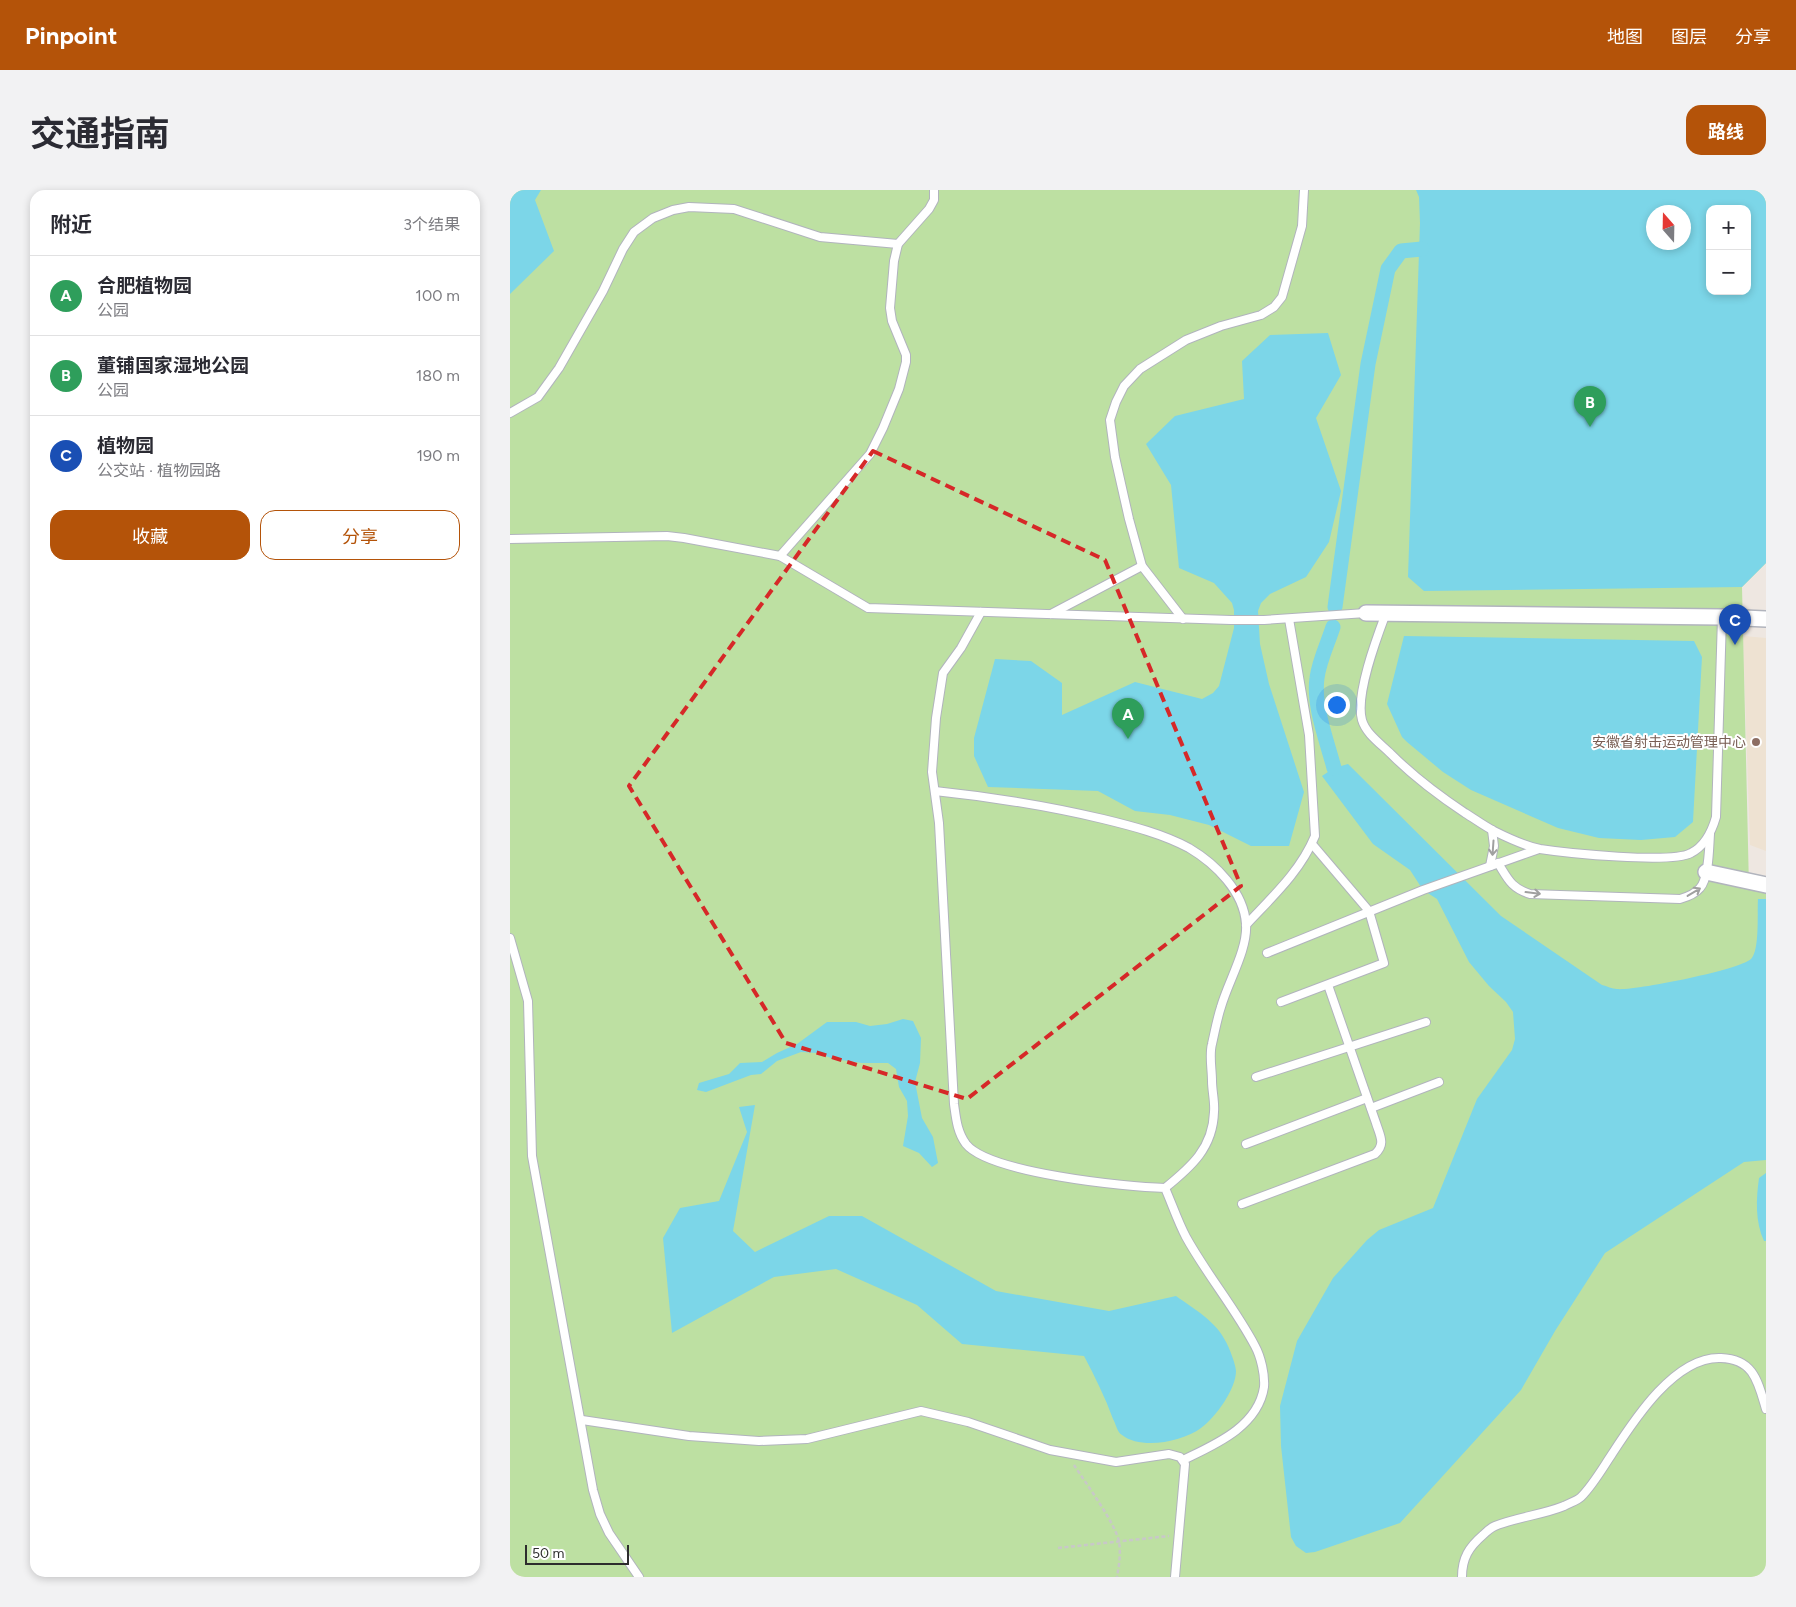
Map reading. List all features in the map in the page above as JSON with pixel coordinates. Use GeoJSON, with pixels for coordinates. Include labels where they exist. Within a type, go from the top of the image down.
{"type":"FeatureCollection","features":[{"type":"Feature","properties":{"kind":"street"},"geometry":{"type":"LineString","coordinates":[[1366,613],[1766,619]]}},
{"type":"Feature","properties":{"kind":"street"},"geometry":{"type":"LineString","coordinates":[[1706,872],[1766,885]]}},
{"type":"Feature","properties":{"kind":"lane"},"geometry":{"type":"LineString","coordinates":[[780,556],[870,454],[899,389],[905,370],[906,355],[897,336],[890,308],[894,260],[898,244],[929,209],[934,200],[934,190]]}},
{"type":"Feature","properties":{"kind":"lane"},"geometry":{"type":"LineString","coordinates":[[1183,619],[1142,566],[1115,457],[1110,420],[1116,402],[1131,377],[1140,369],[1186,340],[1221,326],[1261,315],[1274,307],[1282,297],[1302,226],[1304,190]]}},
{"type":"Feature","properties":{"kind":"lane"},"geometry":{"type":"LineString","coordinates":[[510,413],[538,397],[559,368],[603,291],[623,249],[634,232],[653,218],[673,210],[689,207],[734,209],[820,237],[898,244]]}},
{"type":"Feature","properties":{"kind":"lane"},"geometry":{"type":"LineString","coordinates":[[510,538],[667,536],[780,556],[868,608],[1231,620],[1264,620],[1366,613]]}},
{"type":"Feature","properties":{"kind":"lane"},"geometry":{"type":"LineString","coordinates":[[1050,615],[1142,566]]}},
{"type":"Feature","properties":{"kind":"lane"},"geometry":{"type":"LineString","coordinates":[[935,791],[996,797],[1058,808],[1156,834],[1189,849],[1210,864],[1232,887],[1244,910],[1246,940],[1221,1006],[1211,1047],[1214,1110],[1209,1138],[1193,1165],[1165,1188],[1092,1182],[1010,1166],[976,1153],[967,1145],[956,1123],[940,833],[932,772],[936,718],[943,673],[961,648],[981,612]]}},
{"type":"Feature","properties":{"kind":"lane"},"geometry":{"type":"LineString","coordinates":[[1386,613],[1373,646],[1363,692],[1361,710],[1365,727],[1405,769],[1435,793],[1492,830],[1538,849],[1602,855],[1676,858],[1695,851],[1710,834]]}},
{"type":"Feature","properties":{"kind":"lane"},"geometry":{"type":"LineString","coordinates":[[1492,830],[1494,865],[1511,884],[1519,890],[1530,894],[1680,899],[1694,894],[1702,887],[1706,872],[1710,834],[1716,817],[1722,617]]}},
{"type":"Feature","properties":{"kind":"lane"},"geometry":{"type":"LineString","coordinates":[[1246,925],[1292,876],[1315,836],[1309,735],[1289,618]]}},
{"type":"Feature","properties":{"kind":"lane"},"geometry":{"type":"LineString","coordinates":[[1281,1002],[1384,963],[1369,911],[1312,844]]}},
{"type":"Feature","properties":{"kind":"lane"},"geometry":{"type":"LineString","coordinates":[[1267,953],[1423,890],[1538,849]]}},
{"type":"Feature","properties":{"kind":"lane"},"geometry":{"type":"LineString","coordinates":[[510,938],[528,1001],[532,1156],[582,1420],[593,1490],[600,1514],[610,1533],[639,1577]]}},
{"type":"Feature","properties":{"kind":"lane"},"geometry":{"type":"LineString","coordinates":[[1242,1204],[1375,1154],[1381,1147],[1382,1141],[1328,985]]}},
{"type":"Feature","properties":{"kind":"lane"},"geometry":{"type":"LineString","coordinates":[[1256,1078],[1426,1022]]}},
{"type":"Feature","properties":{"kind":"lane"},"geometry":{"type":"LineString","coordinates":[[1371,1108],[1439,1082]]}},
{"type":"Feature","properties":{"kind":"lane"},"geometry":{"type":"LineString","coordinates":[[1246,1144],[1367,1098]]}},
{"type":"Feature","properties":{"kind":"lane"},"geometry":{"type":"LineString","coordinates":[[1165,1188],[1186,1236],[1256,1348],[1264,1381],[1257,1406],[1245,1423],[1221,1442],[1183,1460]]}},
{"type":"Feature","properties":{"kind":"lane"},"geometry":{"type":"LineString","coordinates":[[1462,1577],[1462,1565],[1472,1544],[1494,1526],[1554,1510],[1580,1499],[1594,1482],[1620,1441],[1650,1402],[1672,1377],[1697,1361],[1723,1358],[1743,1362],[1755,1375],[1766,1409]]}},
{"type":"Feature","properties":{"kind":"lane"},"geometry":{"type":"LineString","coordinates":[[582,1420],[689,1436],[759,1442],[807,1439],[921,1411],[968,1422],[1050,1450],[1116,1462],[1169,1454],[1180,1457],[1185,1464],[1175,1577]]}},
{"type":"Feature","properties":{"kind":"path"},"geometry":{"type":"LineString","coordinates":[[1066,1453],[1114,1528],[1119,1542],[1117,1577]]}},
{"type":"Feature","properties":{"kind":"path"},"geometry":{"type":"LineString","coordinates":[[1058,1548],[1178,1535]]}},
{"type":"Feature","properties":{"kind":"highlighted area"},"geometry":{"type":"Polygon","coordinates":[[[873,451],[1105,560],[1241,886],[967,1099],[786,1043],[629,786],[873,451]]]}},
{"type":"Feature","properties":{"kind":"shaded area","name":"安徽省射击运动管理中心"},"geometry":{"type":"Polygon","coordinates":[[[1743,636],[1766,638],[1766,851],[1750,845],[1743,636]]]}},
{"type":"Feature","properties":{"kind":"green space"},"geometry":{"type":"Polygon","coordinates":[[[510,190],[1766,190],[1766,563],[1742,587],[1749,887],[1766,891],[1766,1577],[510,1577],[510,190]]]}},
{"type":"Feature","properties":{"kind":"water"},"geometry":{"type":"Polygon","coordinates":[[[510,190],[541,190],[535,200],[554,251],[510,294],[510,190]]]}},
{"type":"Feature","properties":{"kind":"water"},"geometry":{"type":"Polygon","coordinates":[[[1416,190],[1766,190],[1766,563],[1742,587],[1424,591],[1408,577],[1420,223],[1419,197],[1416,190]]]}},
{"type":"Feature","properties":{"kind":"water"},"geometry":{"type":"Polygon","coordinates":[[[1328,333],[1341,375],[1316,418],[1341,491],[1329,542],[1306,577],[1270,594],[1261,603],[1258,611],[1260,644],[1269,684],[1304,792],[1289,846],[1251,846],[1209,825],[1170,815],[1135,811],[1098,791],[988,787],[974,756],[974,738],[995,659],[1031,661],[1062,683],[1062,715],[1135,682],[1202,699],[1213,693],[1219,686],[1234,628],[1232,603],[1214,583],[1179,568],[1171,485],[1146,444],[1175,416],[1244,399],[1242,361],[1270,335],[1328,333]]]}},
{"type":"Feature","properties":{"kind":"water"},"geometry":{"type":"Polygon","coordinates":[[[1404,636],[1694,641],[1702,657],[1693,822],[1675,837],[1641,840],[1599,838],[1558,828],[1471,790],[1443,772],[1402,737],[1387,704],[1404,636]]]}},
{"type":"Feature","properties":{"kind":"water"},"geometry":{"type":"Polygon","coordinates":[[[1348,764],[1501,916],[1602,985],[1613,989],[1643,987],[1686,979],[1727,969],[1751,959],[1756,948],[1758,899],[1766,899],[1766,1160],[1744,1162],[1605,1253],[1555,1331],[1521,1390],[1400,1523],[1315,1552],[1306,1553],[1296,1546],[1291,1537],[1281,1446],[1280,1406],[1297,1341],[1333,1278],[1367,1240],[1379,1230],[1433,1208],[1477,1099],[1512,1050],[1515,1039],[1513,1012],[1469,962],[1437,899],[1423,890],[1410,870],[1373,844],[1322,776],[1334,768],[1348,764]]]}},
{"type":"Feature","properties":{"kind":"water"},"geometry":{"type":"Polygon","coordinates":[[[903,1019],[913,1021],[921,1038],[920,1063],[915,1082],[922,1118],[933,1137],[938,1163],[932,1167],[919,1153],[903,1146],[908,1116],[907,1101],[899,1087],[896,1069],[888,1063],[862,1063],[834,1059],[817,1053],[801,1052],[777,1061],[761,1074],[751,1075],[706,1092],[697,1090],[699,1083],[729,1074],[740,1063],[762,1062],[797,1044],[827,1022],[856,1022],[870,1026],[887,1024],[903,1019]]]}},
{"type":"Feature","properties":{"kind":"water"},"geometry":{"type":"Polygon","coordinates":[[[755,1105],[733,1231],[755,1252],[829,1216],[862,1216],[996,1291],[1109,1311],[1176,1296],[1211,1322],[1222,1335],[1234,1361],[1236,1371],[1233,1386],[1219,1410],[1201,1428],[1183,1437],[1150,1443],[1130,1440],[1120,1434],[1084,1356],[962,1344],[917,1305],[836,1269],[774,1277],[672,1333],[663,1238],[680,1208],[719,1201],[747,1132],[739,1107],[755,1105]]]}},
{"type":"Feature","properties":{"kind":"water"},"geometry":{"type":"Polygon","coordinates":[[[1766,1173],[1766,1241],[1764,1241],[1759,1226],[1757,1202],[1759,1178],[1766,1173]]]}},
{"type":"Feature","properties":{"kind":"waterway"},"geometry":{"type":"LineString","coordinates":[[1335,607],[1368,364],[1388,269],[1401,251],[1422,249]]}},
{"type":"Feature","properties":{"kind":"waterway"},"geometry":{"type":"LineString","coordinates":[[1333,627],[1320,665],[1316,689],[1321,723],[1334,768]]}},
{"type":"Feature","properties":{"kind":"place","name":"董铺国家湿地公园"},"geometry":{"type":"Point","coordinates":[1590,427]}},
{"type":"Feature","properties":{"kind":"place","name":"植物园"},"geometry":{"type":"Point","coordinates":[1735,645]}},
{"type":"Feature","properties":{"kind":"place","name":"合肥植物园"},"geometry":{"type":"Point","coordinates":[1128,739]}},
{"type":"Feature","properties":{"kind":"place","name":"安徽省射击运动管理中心"},"geometry":{"type":"Point","coordinates":[1756,742]}}]}
